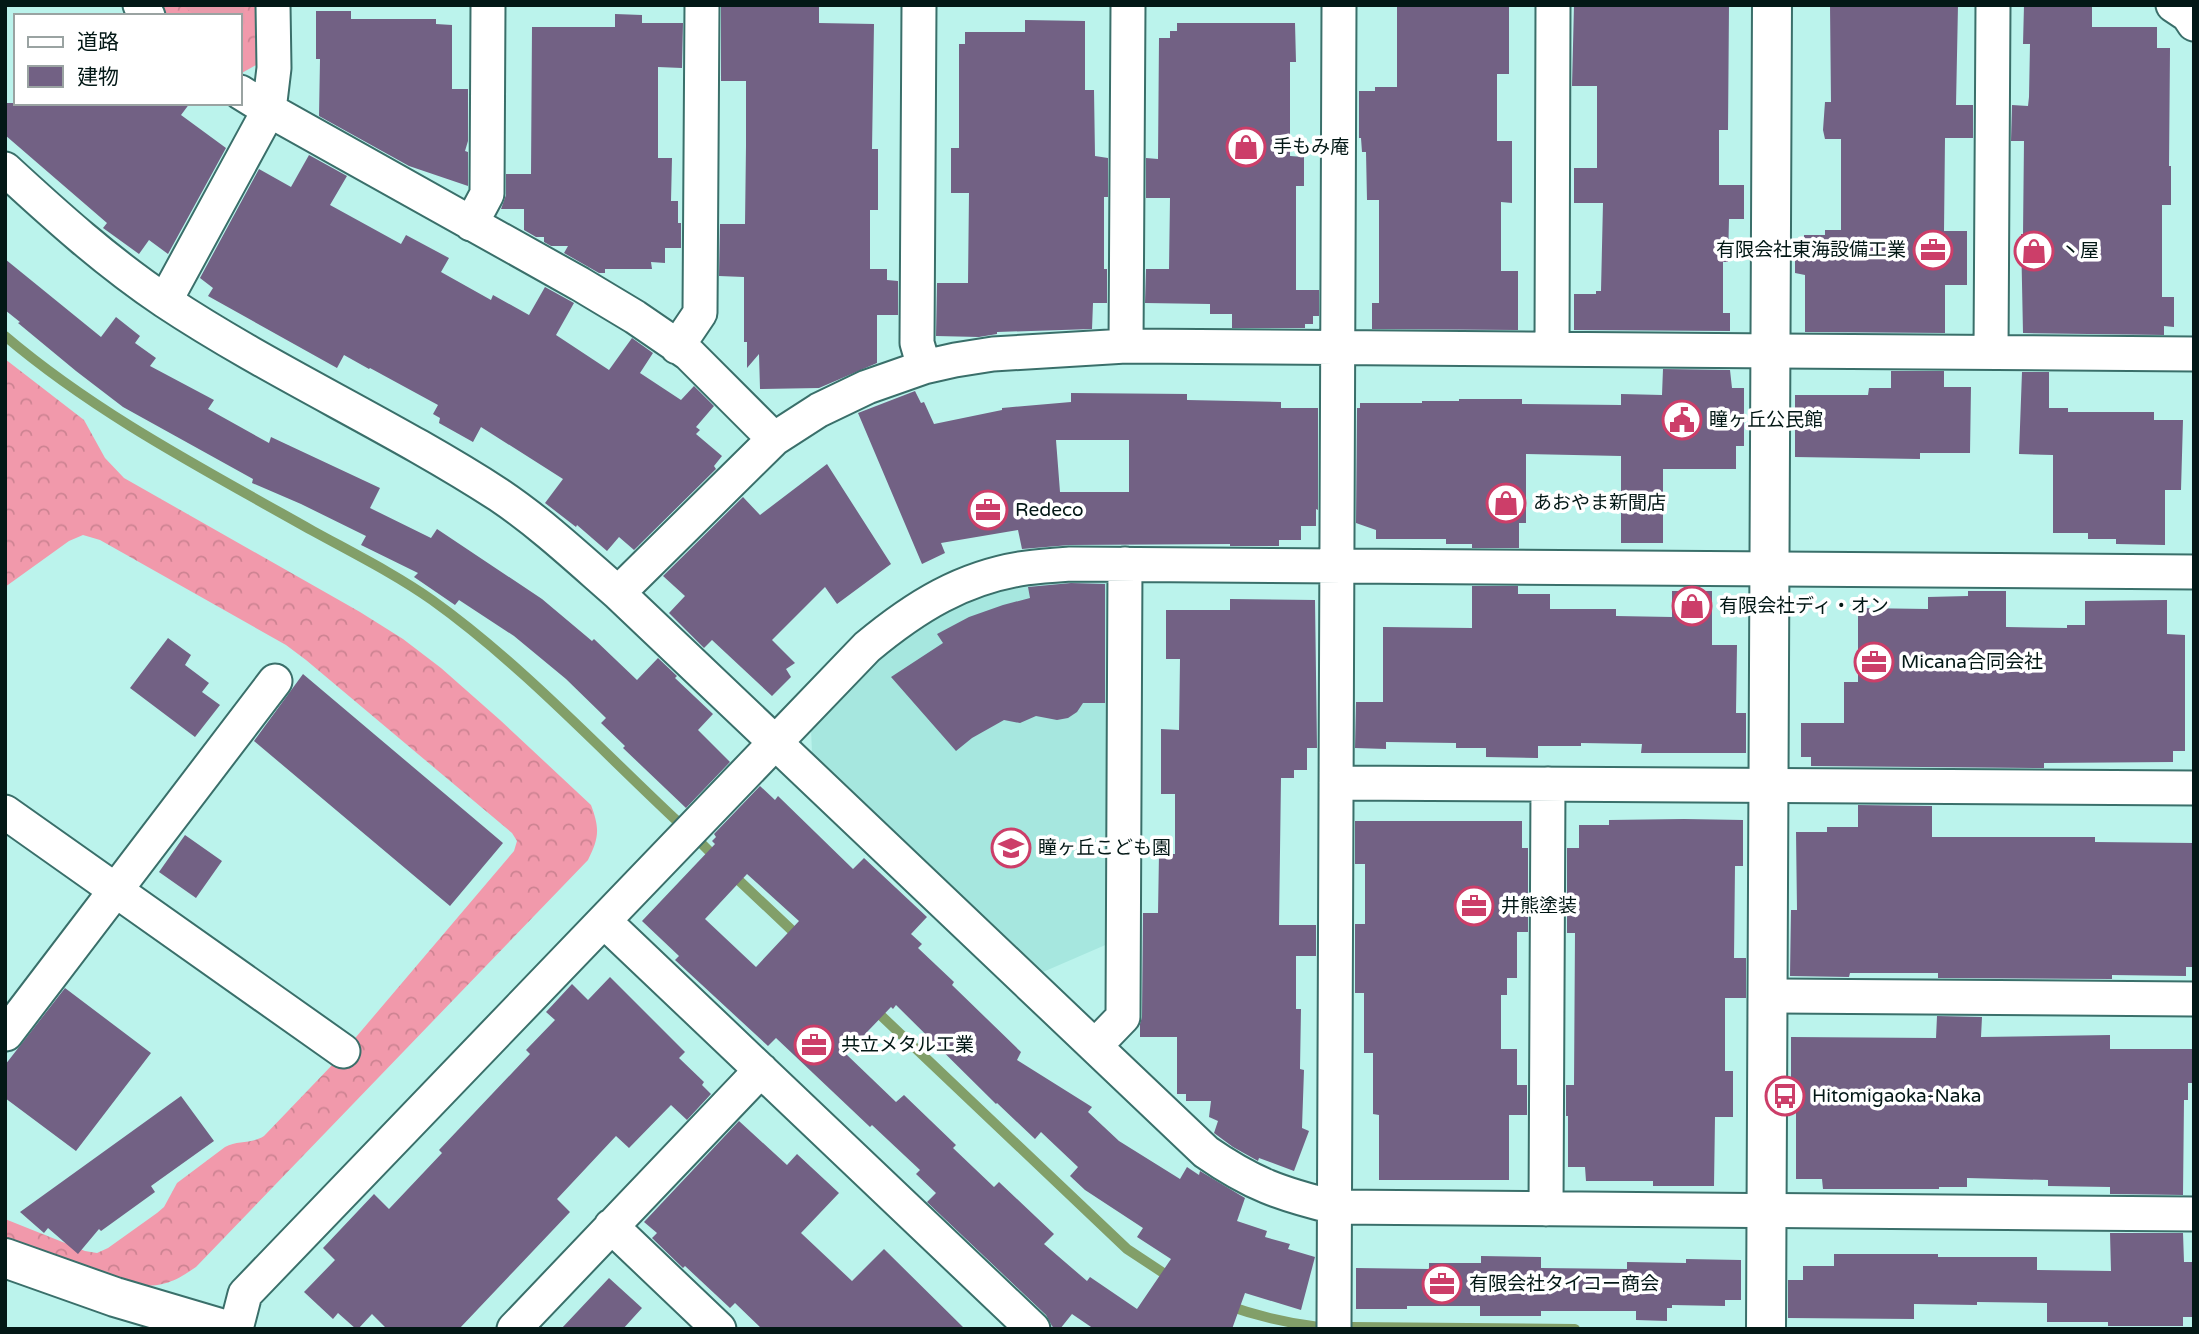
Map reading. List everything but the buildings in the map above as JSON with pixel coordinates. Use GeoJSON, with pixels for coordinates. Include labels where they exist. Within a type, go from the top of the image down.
{"type":"FeatureCollection","features":[{"type":"Feature","properties":{"kind":"street"},"geometry":{"type":"LineString","coordinates":[[165,301],[269,110],[274,68],[274,5]]}},
{"type":"Feature","properties":{"kind":"street"},"geometry":{"type":"LineString","coordinates":[[471,224],[487,194],[488,5]]}},
{"type":"Feature","properties":{"kind":"street"},"geometry":{"type":"LineString","coordinates":[[677,346],[700,313],[702,5]]}},
{"type":"Feature","properties":{"kind":"street"},"geometry":{"type":"LineString","coordinates":[[919,5],[917,343],[924,368]]}},
{"type":"Feature","properties":{"kind":"street"},"geometry":{"type":"LineString","coordinates":[[1126,346],[1128,5]]}},
{"type":"Feature","properties":{"kind":"street"},"geometry":{"type":"LineString","coordinates":[[1334,1329],[1339,5]]}},
{"type":"Feature","properties":{"kind":"street"},"geometry":{"type":"LineString","coordinates":[[1552,349],[1553,5]]}},
{"type":"Feature","properties":{"kind":"street"},"geometry":{"type":"LineString","coordinates":[[1766,1329],[1772,5]]}},
{"type":"Feature","properties":{"kind":"street"},"geometry":{"type":"LineString","coordinates":[[1991,352],[1993,5]]}},
{"type":"Feature","properties":{"kind":"street"},"geometry":{"type":"LineString","coordinates":[[2173,5],[2188,15],[2194,24]]}},
{"type":"Feature","properties":{"kind":"street"},"geometry":{"type":"LineString","coordinates":[[242,93],[635,317],[689,354],[774,439]]}},
{"type":"Feature","properties":{"kind":"street"},"geometry":{"type":"LineString","coordinates":[[5,169],[105,257],[165,301],[235,344],[449,464],[501,497],[551,534],[618,593],[1206,1152],[1233,1171],[1272,1190],[1334,1207],[2194,1213]]}},
{"type":"Feature","properties":{"kind":"street"},"geometry":{"type":"LineString","coordinates":[[618,593],[774,439],[819,410],[867,387],[924,368],[993,354],[1126,346],[2194,354]]}},
{"type":"Feature","properties":{"kind":"street"},"geometry":{"type":"LineString","coordinates":[[236,1329],[245,1294],[867,647],[902,619],[940,595],[982,578],[1025,568],[1070,564],[2194,572]]}},
{"type":"Feature","properties":{"kind":"street"},"geometry":{"type":"LineString","coordinates":[[1095,1046],[1123,1017],[1125,564]]}},
{"type":"Feature","properties":{"kind":"street"},"geometry":{"type":"LineString","coordinates":[[6,1034],[275,681]]}},
{"type":"Feature","properties":{"kind":"street"},"geometry":{"type":"LineString","coordinates":[[1336,783],[2194,788]]}},
{"type":"Feature","properties":{"kind":"street"},"geometry":{"type":"LineString","coordinates":[[1546,1209],[1548,784]]}},
{"type":"Feature","properties":{"kind":"street"},"geometry":{"type":"LineString","coordinates":[[5,812],[343,1051]]}},
{"type":"Feature","properties":{"kind":"street"},"geometry":{"type":"LineString","coordinates":[[604,921],[1033,1329]]}},
{"type":"Feature","properties":{"kind":"street"},"geometry":{"type":"LineString","coordinates":[[1768,996],[2194,999]]}},
{"type":"Feature","properties":{"kind":"street"},"geometry":{"type":"LineString","coordinates":[[513,1329],[761,1070]]}},
{"type":"Feature","properties":{"kind":"street"},"geometry":{"type":"LineString","coordinates":[[611,1226],[719,1329]]}},
{"type":"Feature","properties":{"kind":"street"},"geometry":{"type":"LineString","coordinates":[[5,1258],[115,1297],[223,1329]]}},
{"type":"Feature","properties":{"kind":"shaded area"},"geometry":{"type":"Polygon","coordinates":[[[159,5],[258,5],[242,66],[242,14],[166,14],[159,5]]]}},
{"type":"Feature","properties":{"kind":"shaded area","name":"瞳ヶ丘こども園"},"geometry":{"type":"Polygon","coordinates":[[[1102,579],[1112,590],[1110,943],[1043,972],[812,753],[811,728],[878,658],[911,631],[947,609],[986,593],[1028,583],[1102,579]]]}},
{"type":"Feature","properties":{"kind":"green space"},"geometry":{"type":"Polygon","coordinates":[[[159,5],[182,5],[193,14],[166,14],[159,5]]]}},
{"type":"Feature","properties":{"kind":"green space"},"geometry":{"type":"Polygon","coordinates":[[[244,5],[258,5],[258,64],[242,73],[242,27],[245,23],[244,5]]]}},
{"type":"Feature","properties":{"kind":"green space"},"geometry":{"type":"Polygon","coordinates":[[[5,359],[84,420],[105,458],[124,478],[360,612],[403,639],[441,668],[591,805],[596,821],[596,839],[588,860],[196,1267],[164,1284],[141,1286],[5,1239],[5,1219],[85,1251],[97,1253],[157,1213],[164,1207],[177,1183],[225,1147],[264,1136],[334,1063],[514,851],[517,841],[512,833],[286,645],[100,540],[83,535],[69,541],[5,587],[5,359]]]}},
{"type":"Feature","properties":{"kind":"waterway"},"geometry":{"type":"LineString","coordinates":[[5,336],[115,417],[432,600],[527,678],[676,820]]}},
{"type":"Feature","properties":{"kind":"waterway"},"geometry":{"type":"LineString","coordinates":[[701,843],[719,861]]}},
{"type":"Feature","properties":{"kind":"waterway"},"geometry":{"type":"LineString","coordinates":[[730,872],[800,938]]}},
{"type":"Feature","properties":{"kind":"waterway"},"geometry":{"type":"LineString","coordinates":[[872,1007],[1127,1249],[1174,1280]]}},
{"type":"Feature","properties":{"kind":"waterway"},"geometry":{"type":"LineString","coordinates":[[1226,1305],[1272,1319],[1319,1327]]}},
{"type":"Feature","properties":{"kind":"waterway"},"geometry":{"type":"LineString","coordinates":[[1351,1327],[1575,1329]]}},
{"type":"Feature","properties":{"kind":"place","name":"手もみ庵"},"geometry":{"type":"Point","coordinates":[1246,147]}},
{"type":"Feature","properties":{"kind":"place","name":"有限会社東海設備工業"},"geometry":{"type":"Point","coordinates":[1933,250]}},
{"type":"Feature","properties":{"kind":"place","name":"丶屋"},"geometry":{"type":"Point","coordinates":[2034,251]}},
{"type":"Feature","properties":{"kind":"place","name":"瞳ヶ丘公民館"},"geometry":{"type":"Point","coordinates":[1682,420]}},
{"type":"Feature","properties":{"kind":"place","name":"あおやま新聞店"},"geometry":{"type":"Point","coordinates":[1506,503]}},
{"type":"Feature","properties":{"kind":"place","name":"Redeco"},"geometry":{"type":"Point","coordinates":[988,510]}},
{"type":"Feature","properties":{"kind":"place","name":"有限会社ディ・オン"},"geometry":{"type":"Point","coordinates":[1692,606]}},
{"type":"Feature","properties":{"kind":"place","name":"Micana合同会社"},"geometry":{"type":"Point","coordinates":[1874,662]}},
{"type":"Feature","properties":{"kind":"place","name":"瞳ヶ丘こども園"},"geometry":{"type":"Point","coordinates":[1011,848]}},
{"type":"Feature","properties":{"kind":"place","name":"井熊塗装"},"geometry":{"type":"Point","coordinates":[1474,906]}},
{"type":"Feature","properties":{"kind":"place","name":"共立メタル工業"},"geometry":{"type":"Point","coordinates":[814,1045]}},
{"type":"Feature","properties":{"kind":"place","name":"Hitomigaoka-Naka"},"geometry":{"type":"Point","coordinates":[1785,1096]}},
{"type":"Feature","properties":{"kind":"place","name":"有限会社タイコー商会"},"geometry":{"type":"Point","coordinates":[1442,1284]}}]}
